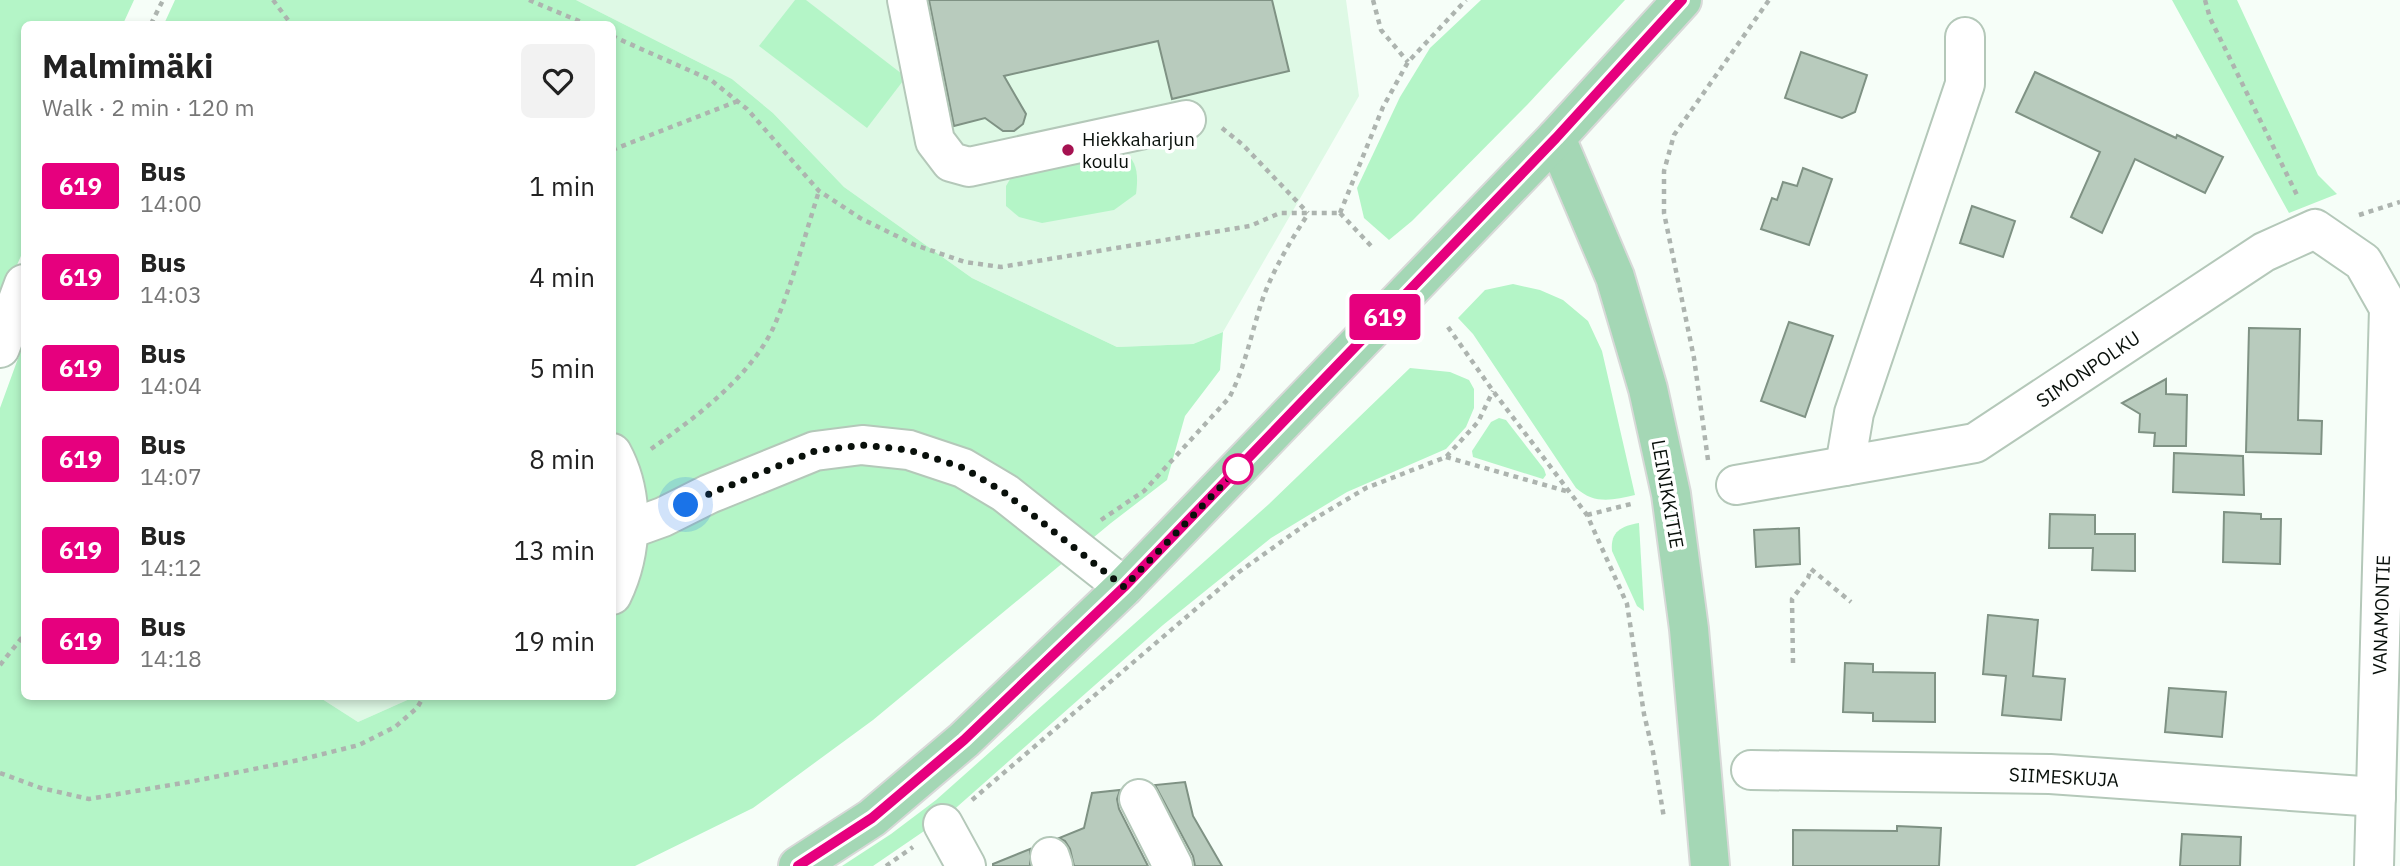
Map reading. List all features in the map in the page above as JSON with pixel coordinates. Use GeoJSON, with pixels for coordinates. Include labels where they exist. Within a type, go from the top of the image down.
{"type":"FeatureCollection","features":[{"type":"Feature","properties":{"kind":"main road"},"geometry":{"type":"LineString","coordinates":[[798,866],[872,818],[964,740],[1124,587],[1556,138],[1682,0]]}},
{"type":"Feature","properties":{"kind":"main road","name":"LEINIKKITIE"},"geometry":{"type":"LineString","coordinates":[[1556,138],[1615,277],[1648,389],[1671,494],[1689,629],[1710,866]]}},
{"type":"Feature","properties":{"kind":"street"},"geometry":{"type":"LineString","coordinates":[[907,0],[935,141],[951,162],[969,167],[1186,120]]}},
{"type":"Feature","properties":{"kind":"street"},"geometry":{"type":"LineString","coordinates":[[1845,466],[1854,413],[1965,84],[1965,37]]}},
{"type":"Feature","properties":{"kind":"street","name":"SIMONPOLKU"},"geometry":{"type":"LineString","coordinates":[[1722,474],[1845,466],[1975,443],[2264,251],[2315,229]]}},
{"type":"Feature","properties":{"kind":"street","name":"VANAMONTIE"},"geometry":{"type":"LineString","coordinates":[[2315,229],[2362,262],[2389,308],[2374,866]]}},
{"type":"Feature","properties":{"kind":"street"},"geometry":{"type":"LineString","coordinates":[[0,348],[21,292]]}},
{"type":"Feature","properties":{"kind":"street"},"geometry":{"type":"LineString","coordinates":[[621,533],[815,451],[862,445],[909,450],[964,468],[1005,493],[1124,587]]}},
{"type":"Feature","properties":{"kind":"street"},"geometry":{"type":"LineString","coordinates":[[616,587],[622,575],[617,461]]}},
{"type":"Feature","properties":{"kind":"street","name":"SIIMESKUJA"},"geometry":{"type":"LineString","coordinates":[[1751,770],[2050,774],[2376,797]]}},
{"type":"Feature","properties":{"kind":"street"},"geometry":{"type":"LineString","coordinates":[[1139,799],[1173,866]]}},
{"type":"Feature","properties":{"kind":"street"},"geometry":{"type":"LineString","coordinates":[[943,824],[966,866]]}},
{"type":"Feature","properties":{"kind":"path"},"geometry":{"type":"LineString","coordinates":[[152,21],[163,0]]}},
{"type":"Feature","properties":{"kind":"path"},"geometry":{"type":"LineString","coordinates":[[273,0],[289,21]]}},
{"type":"Feature","properties":{"kind":"path"},"geometry":{"type":"LineString","coordinates":[[529,0],[579,21]]}},
{"type":"Feature","properties":{"kind":"path"},"geometry":{"type":"LineString","coordinates":[[1373,0],[1381,30],[1408,62]]}},
{"type":"Feature","properties":{"kind":"path"},"geometry":{"type":"LineString","coordinates":[[1340,213],[1383,107],[1408,62],[1466,0]]}},
{"type":"Feature","properties":{"kind":"path"},"geometry":{"type":"LineString","coordinates":[[1722,474],[1694,358],[1664,213],[1664,171],[1674,135],[1769,0]]}},
{"type":"Feature","properties":{"kind":"path"},"geometry":{"type":"LineString","coordinates":[[2205,0],[2210,18],[2277,158]]}},
{"type":"Feature","properties":{"kind":"path"},"geometry":{"type":"LineString","coordinates":[[616,148],[738,101]]}},
{"type":"Feature","properties":{"kind":"path"},"geometry":{"type":"LineString","coordinates":[[1186,120],[1218,126],[1230,134],[1308,213],[1340,213],[1374,249]]}},
{"type":"Feature","properties":{"kind":"path"},"geometry":{"type":"LineString","coordinates":[[617,461],[692,421],[756,356],[774,326],[820,191]]}},
{"type":"Feature","properties":{"kind":"path"},"geometry":{"type":"LineString","coordinates":[[1071,544],[1087,529],[1144,491],[1229,398],[1237,383],[1265,294],[1287,247],[1308,213]]}},
{"type":"Feature","properties":{"kind":"path"},"geometry":{"type":"LineString","coordinates":[[1448,327],[1587,515],[1626,604],[1666,828]]}},
{"type":"Feature","properties":{"kind":"path"},"geometry":{"type":"LineString","coordinates":[[886,866],[943,824],[1239,572],[1309,522],[1366,488],[1446,457],[1478,422],[1493,391]]}},
{"type":"Feature","properties":{"kind":"path"},"geometry":{"type":"LineString","coordinates":[[1446,457],[1568,492]]}},
{"type":"Feature","properties":{"kind":"path"},"geometry":{"type":"LineString","coordinates":[[1793,663],[1792,599],[1808,578],[1811,569],[1852,602]]}},
{"type":"Feature","properties":{"kind":"path"},"geometry":{"type":"LineString","coordinates":[[0,665],[21,639]]}},
{"type":"Feature","properties":{"kind":"path"},"geometry":{"type":"LineString","coordinates":[[0,773],[41,788],[89,799],[194,781],[299,760],[359,744],[395,727],[417,708],[422,700]]}},
{"type":"Feature","properties":{"kind":"shaded area","name":"Hiekkaharjun koulu"},"geometry":{"type":"Polygon","coordinates":[[[576,0],[1346,0],[1359,96],[1223,332],[1193,344],[1117,347],[972,278],[844,187],[773,113],[732,79],[576,0]]]}},
{"type":"Feature","properties":{"kind":"shaded area"},"geometry":{"type":"Polygon","coordinates":[[[324,700],[407,700],[358,722],[324,700]]]}},
{"type":"Feature","properties":{"kind":"green space"},"geometry":{"type":"Polygon","coordinates":[[[0,0],[134,0],[124,21],[21,21],[21,256],[0,304],[0,0]]]}},
{"type":"Feature","properties":{"kind":"green space"},"geometry":{"type":"Polygon","coordinates":[[[175,0],[576,0],[732,79],[773,113],[844,187],[972,278],[1117,347],[1193,344],[1223,332],[1220,370],[1185,416],[1167,480],[1111,523],[873,720],[753,808],[635,866],[0,866],[0,408],[21,350],[21,700],[324,700],[358,722],[407,700],[616,700],[616,21],[165,21],[175,0]]]}},
{"type":"Feature","properties":{"kind":"green space"},"geometry":{"type":"Polygon","coordinates":[[[795,0],[806,0],[906,77],[867,128],[759,46],[795,0]]]}},
{"type":"Feature","properties":{"kind":"green space"},"geometry":{"type":"Polygon","coordinates":[[[1481,0],[1625,0],[1527,105],[1412,221],[1389,240],[1364,218],[1357,188],[1400,97],[1430,48],[1481,0]]]}},
{"type":"Feature","properties":{"kind":"green space"},"geometry":{"type":"Polygon","coordinates":[[[2172,0],[2237,0],[2318,175],[2337,194],[2289,213],[2172,0]]]}},
{"type":"Feature","properties":{"kind":"green space"},"geometry":{"type":"Polygon","coordinates":[[[1122,152],[1132,159],[1134,164],[1137,176],[1136,194],[1114,210],[1042,223],[1019,217],[1006,206],[1006,186],[1012,176],[1122,152]]]}},
{"type":"Feature","properties":{"kind":"green space"},"geometry":{"type":"Polygon","coordinates":[[[1513,284],[1540,290],[1563,300],[1588,321],[1602,351],[1635,495],[1597,499],[1576,488],[1473,334],[1458,318],[1485,290],[1513,284]]]}},
{"type":"Feature","properties":{"kind":"green space"},"geometry":{"type":"Polygon","coordinates":[[[1410,368],[1450,372],[1469,380],[1474,389],[1474,408],[1466,427],[1446,449],[1347,492],[1271,538],[1163,625],[949,814],[873,866],[842,866],[936,800],[1269,504],[1410,368]]]}},
{"type":"Feature","properties":{"kind":"green space"},"geometry":{"type":"Polygon","coordinates":[[[1499,418],[1506,420],[1544,469],[1546,475],[1543,479],[1473,457],[1472,451],[1491,422],[1499,418]]]}},
{"type":"Feature","properties":{"kind":"green space"},"geometry":{"type":"Polygon","coordinates":[[[1639,523],[1644,611],[1637,606],[1612,551],[1615,534],[1627,526],[1639,523]]]}},
{"type":"Feature","properties":{"kind":"building"},"geometry":{"type":"Polygon","coordinates":[[[929,0],[1272,0],[1289,71],[1172,99],[1158,41],[1004,76],[1026,114],[1023,124],[1014,131],[1003,131],[985,118],[954,126],[929,0]]]}},
{"type":"Feature","properties":{"kind":"building"},"geometry":{"type":"Polygon","coordinates":[[[1801,52],[1867,75],[1855,112],[1842,118],[1785,98],[1801,52]]]}},
{"type":"Feature","properties":{"kind":"building"},"geometry":{"type":"Polygon","coordinates":[[[2035,72],[2223,157],[2205,193],[2135,159],[2102,233],[2071,217],[2100,152],[2016,112],[2035,72]]]}},
{"type":"Feature","properties":{"kind":"building"},"geometry":{"type":"Polygon","coordinates":[[[1803,168],[1832,179],[1809,245],[1761,229],[1772,198],[1777,200],[1783,182],[1797,186],[1803,168]]]}},
{"type":"Feature","properties":{"kind":"building"},"geometry":{"type":"Polygon","coordinates":[[[1972,206],[2015,221],[2003,257],[1960,243],[1972,206]]]}},
{"type":"Feature","properties":{"kind":"building"},"geometry":{"type":"Polygon","coordinates":[[[1789,322],[1833,336],[1805,417],[1761,401],[1789,322]]]}},
{"type":"Feature","properties":{"kind":"building"},"geometry":{"type":"Polygon","coordinates":[[[2249,328],[2300,329],[2298,420],[2322,421],[2321,454],[2246,452],[2249,328]]]}},
{"type":"Feature","properties":{"kind":"building"},"geometry":{"type":"Polygon","coordinates":[[[2166,379],[2166,394],[2187,395],[2186,446],[2154,446],[2155,433],[2139,432],[2140,414],[2122,403],[2166,379]]]}},
{"type":"Feature","properties":{"kind":"building"},"geometry":{"type":"Polygon","coordinates":[[[2174,453],[2243,456],[2244,495],[2173,492],[2174,453]]]}},
{"type":"Feature","properties":{"kind":"building"},"geometry":{"type":"Polygon","coordinates":[[[2224,512],[2261,514],[2261,519],[2281,519],[2280,564],[2223,562],[2224,512]]]}},
{"type":"Feature","properties":{"kind":"building"},"geometry":{"type":"Polygon","coordinates":[[[2050,514],[2095,515],[2095,534],[2135,534],[2135,571],[2092,570],[2093,548],[2049,548],[2050,514]]]}},
{"type":"Feature","properties":{"kind":"building"},"geometry":{"type":"Polygon","coordinates":[[[1799,528],[1800,564],[1756,567],[1754,530],[1799,528]]]}},
{"type":"Feature","properties":{"kind":"building"},"geometry":{"type":"Polygon","coordinates":[[[1988,615],[2038,620],[2033,676],[2065,679],[2061,720],[2002,715],[2006,676],[1983,674],[1988,615]]]}},
{"type":"Feature","properties":{"kind":"building"},"geometry":{"type":"Polygon","coordinates":[[[1845,663],[1873,664],[1873,672],[1935,673],[1935,722],[1873,721],[1873,713],[1843,712],[1845,663]]]}},
{"type":"Feature","properties":{"kind":"building"},"geometry":{"type":"Polygon","coordinates":[[[2169,688],[2226,692],[2222,737],[2165,732],[2169,688]]]}},
{"type":"Feature","properties":{"kind":"building"},"geometry":{"type":"Polygon","coordinates":[[[1185,782],[1193,816],[1222,866],[1195,866],[1193,856],[1155,785],[1185,782]]]}},
{"type":"Feature","properties":{"kind":"building"},"geometry":{"type":"Polygon","coordinates":[[[1120,790],[1117,799],[1119,809],[1148,866],[1074,866],[1070,849],[1065,841],[1059,838],[1084,828],[1092,793],[1120,790]]]}},
{"type":"Feature","properties":{"kind":"building"},"geometry":{"type":"Polygon","coordinates":[[[1897,826],[1941,828],[1939,866],[1793,866],[1793,830],[1897,831],[1897,826]]]}},
{"type":"Feature","properties":{"kind":"building"},"geometry":{"type":"Polygon","coordinates":[[[2182,834],[2241,837],[2240,866],[2180,866],[2182,834]]]}},
{"type":"Feature","properties":{"kind":"building"},"geometry":{"type":"Polygon","coordinates":[[[1030,849],[1030,866],[993,866],[993,864],[1030,849]]]}},
{"type":"Feature","properties":{"kind":"bus line","name":"619"},"geometry":{"type":"LineString","coordinates":[[798,866],[872,818],[964,740],[1124,587],[1465,234],[1682,0]]}},
{"type":"Feature","properties":{"kind":"place","name":"Hiekkaharjun koulu"},"geometry":{"type":"Point","coordinates":[1068,150]}},
{"type":"Feature","properties":{"kind":"route"},"geometry":{"type":"LineString","coordinates":[[686,505],[815,451],[862,445],[909,450],[964,468],[1005,493],[1124,587],[1238,469]]}}]}
